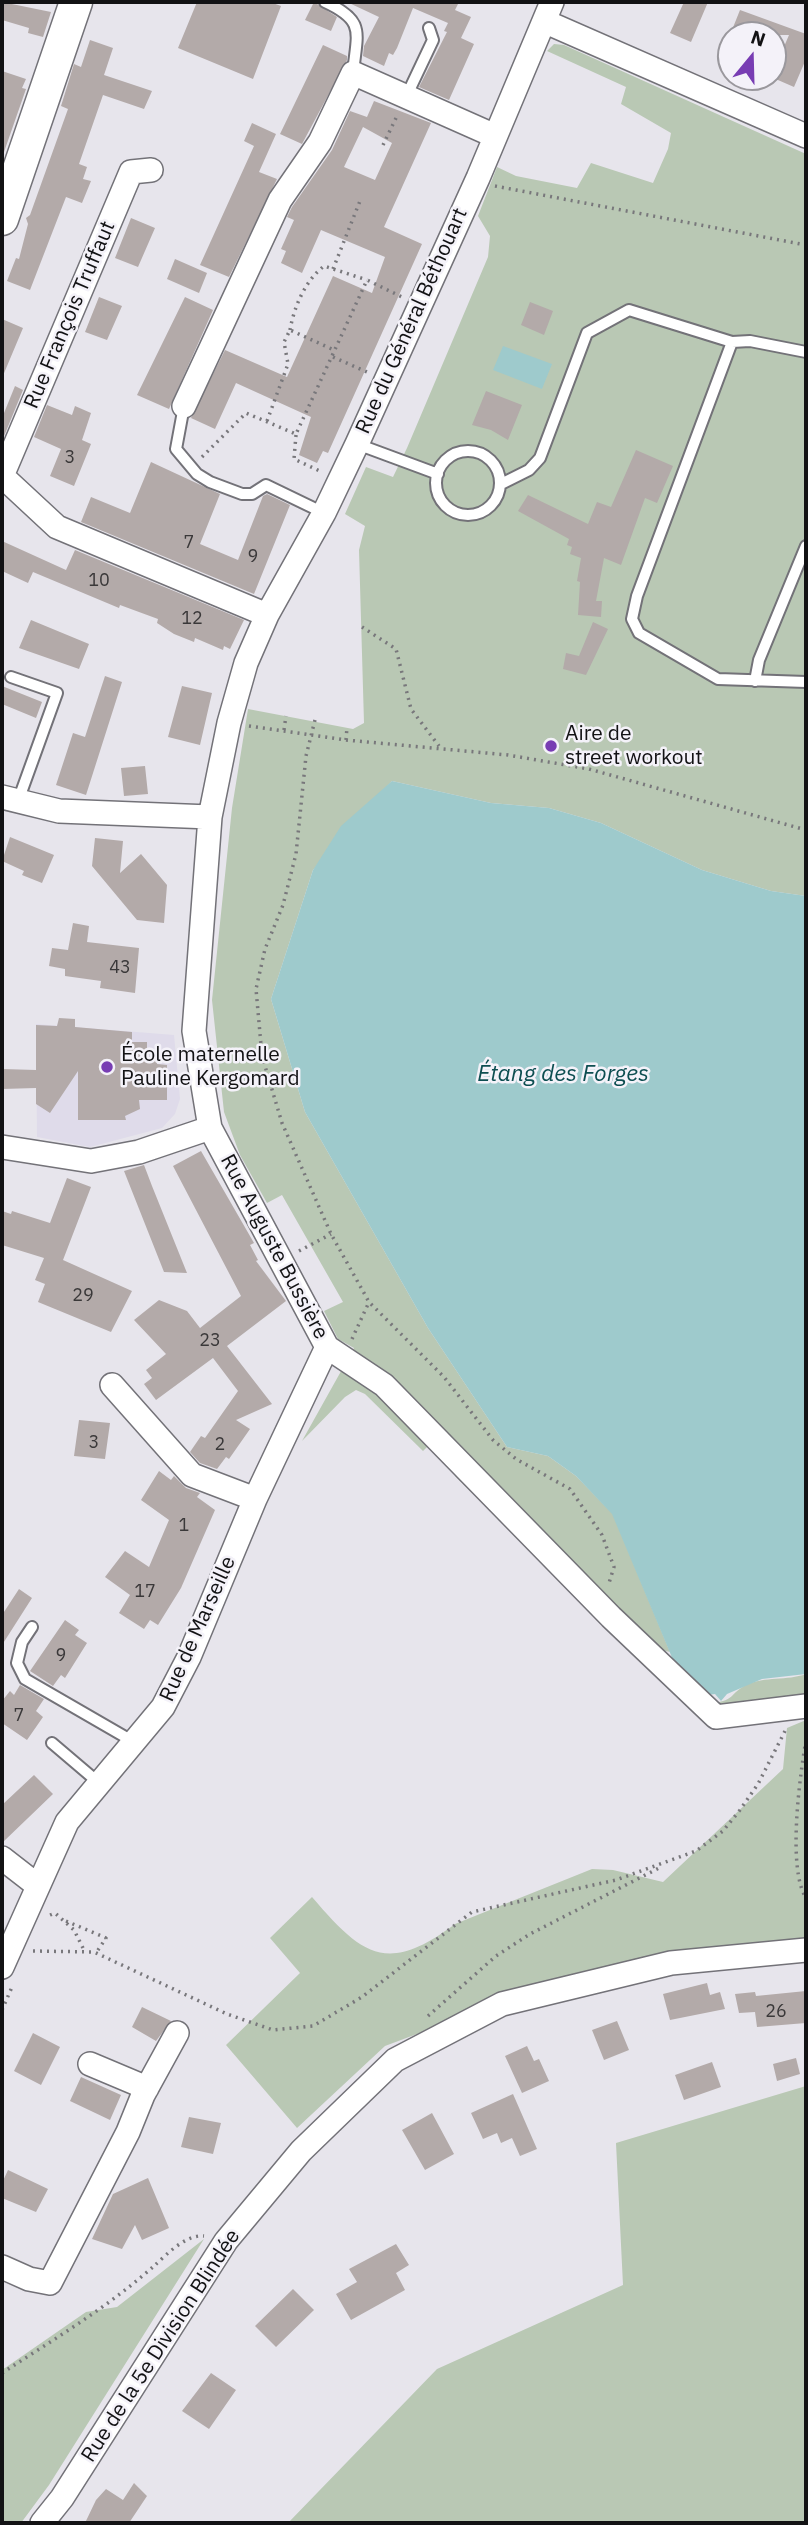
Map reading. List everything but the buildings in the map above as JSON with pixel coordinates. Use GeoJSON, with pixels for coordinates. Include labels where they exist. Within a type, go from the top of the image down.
{"type":"FeatureCollection","features":[{"type":"Feature","properties":{"kind":"main road"},"geometry":{"type":"LineString","coordinates":[[2,219],[56,68],[76,2]]}},
{"type":"Feature","properties":{"kind":"street"},"geometry":{"type":"LineString","coordinates":[[549,12],[806,136]]}},
{"type":"Feature","properties":{"kind":"street","name":"Rue du Général Béthouart"},"geometry":{"type":"LineString","coordinates":[[267,615],[324,513],[357,444],[478,178],[549,12]]}},
{"type":"Feature","properties":{"kind":"street"},"geometry":{"type":"LineString","coordinates":[[184,406],[281,200],[320,142],[352,73],[495,136]]}},
{"type":"Feature","properties":{"kind":"street","name":"Rue François Truffaut"},"geometry":{"type":"LineString","coordinates":[[2,476],[131,172],[151,170]]}},
{"type":"Feature","properties":{"kind":"street"},"geometry":{"type":"LineString","coordinates":[[2,476],[57,527],[267,615]]}},
{"type":"Feature","properties":{"kind":"street","name":"Rue Auguste Bussière"},"geometry":{"type":"LineString","coordinates":[[267,615],[246,663],[229,723],[210,817],[194,1031],[210,1128],[282,1261],[336,1351],[384,1385],[611,1617],[716,1717],[798,1707]]}},
{"type":"Feature","properties":{"kind":"street"},"geometry":{"type":"LineString","coordinates":[[10,799],[59,811],[210,817]]}},
{"type":"Feature","properties":{"kind":"street"},"geometry":{"type":"LineString","coordinates":[[2,1147],[91,1161],[139,1152],[210,1128]]}},
{"type":"Feature","properties":{"kind":"street","name":"Rue de Marseille"},"geometry":{"type":"LineString","coordinates":[[2,1968],[67,1822],[163,1707],[189,1657],[255,1499],[336,1351]]}},
{"type":"Feature","properties":{"kind":"street"},"geometry":{"type":"LineString","coordinates":[[113,1385],[192,1475],[255,1499]]}},
{"type":"Feature","properties":{"kind":"street"},"geometry":{"type":"LineString","coordinates":[[2,1858],[38,1886]]}},
{"type":"Feature","properties":{"kind":"street","name":"Rue de la 5e Division Blindée"},"geometry":{"type":"LineString","coordinates":[[42,2523],[62,2498],[226,2241],[301,2151],[395,2060],[502,2004],[671,1963],[806,1950]]}},
{"type":"Feature","properties":{"kind":"street"},"geometry":{"type":"LineString","coordinates":[[2,2267],[29,2279],[50,2283],[177,2033]]}},
{"type":"Feature","properties":{"kind":"street"},"geometry":{"type":"LineString","coordinates":[[90,2064],[147,2088]]}},
{"type":"Feature","properties":{"kind":"lane"},"geometry":{"type":"LineString","coordinates":[[325,2],[349,13],[356,24],[352,73]]}},
{"type":"Feature","properties":{"kind":"lane"},"geometry":{"type":"LineString","coordinates":[[406,97],[433,40],[429,28]]}},
{"type":"Feature","properties":{"kind":"lane"},"geometry":{"type":"LineString","coordinates":[[501,484],[529,470],[540,458],[587,333],[606,320],[629,310],[732,342],[750,341],[806,352]]}},
{"type":"Feature","properties":{"kind":"lane"},"geometry":{"type":"LineString","coordinates":[[732,342],[637,596],[632,620],[639,633],[718,678],[806,682]]}},
{"type":"Feature","properties":{"kind":"lane"},"geometry":{"type":"LineString","coordinates":[[184,406],[176,449],[191,468],[210,482],[242,494],[252,494],[266,485],[324,513]]}},
{"type":"Feature","properties":{"kind":"lane"},"geometry":{"type":"LineString","coordinates":[[357,444],[438,474]]}},
{"type":"Feature","properties":{"kind":"lane"},"geometry":{"type":"LineString","coordinates":[[471,451],[487,456],[495,465],[501,484],[491,508],[478,515],[461,515],[448,508],[440,499],[436,485],[438,474],[445,461],[455,454],[471,451]]}},
{"type":"Feature","properties":{"kind":"lane"},"geometry":{"type":"LineString","coordinates":[[755,681],[759,660],[806,546]]}},
{"type":"Feature","properties":{"kind":"lane"},"geometry":{"type":"LineString","coordinates":[[10,677],[57,693],[10,799]]}},
{"type":"Feature","properties":{"kind":"lane"},"geometry":{"type":"LineString","coordinates":[[32,1627],[22,1642],[17,1663],[25,1679],[134,1742]]}},
{"type":"Feature","properties":{"kind":"lane"},"geometry":{"type":"LineString","coordinates":[[52,1743],[99,1783]]}},
{"type":"Feature","properties":{"kind":"path"},"geometry":{"type":"LineString","coordinates":[[383,145],[406,97]]}},
{"type":"Feature","properties":{"kind":"path"},"geometry":{"type":"LineString","coordinates":[[478,178],[488,185],[806,245]]}},
{"type":"Feature","properties":{"kind":"path"},"geometry":{"type":"LineString","coordinates":[[333,269],[360,201]]}},
{"type":"Feature","properties":{"kind":"path"},"geometry":{"type":"LineString","coordinates":[[267,421],[288,364],[284,342],[290,330],[294,309],[316,272],[324,266],[367,281],[419,305]]}},
{"type":"Feature","properties":{"kind":"path"},"geometry":{"type":"LineString","coordinates":[[340,480],[294,459],[296,434],[367,281]]}},
{"type":"Feature","properties":{"kind":"path"},"geometry":{"type":"LineString","coordinates":[[290,330],[335,351]]}},
{"type":"Feature","properties":{"kind":"path"},"geometry":{"type":"LineString","coordinates":[[332,356],[385,380]]}},
{"type":"Feature","properties":{"kind":"path"},"geometry":{"type":"LineString","coordinates":[[191,468],[246,413],[296,434]]}},
{"type":"Feature","properties":{"kind":"path"},"geometry":{"type":"LineString","coordinates":[[362,627],[396,649],[411,709],[440,747]]}},
{"type":"Feature","properties":{"kind":"path"},"geometry":{"type":"LineString","coordinates":[[284,730],[286,716]]}},
{"type":"Feature","properties":{"kind":"path"},"geometry":{"type":"LineString","coordinates":[[315,720],[306,757],[296,854],[283,905],[265,949],[256,989],[262,1056],[282,1123],[331,1234],[369,1302],[444,1377],[493,1440],[516,1459],[570,1489],[602,1535],[614,1567],[608,1584]]}},
{"type":"Feature","properties":{"kind":"path"},"geometry":{"type":"LineString","coordinates":[[229,723],[346,740],[440,747],[589,769],[806,830]]}},
{"type":"Feature","properties":{"kind":"path"},"geometry":{"type":"LineString","coordinates":[[346,727],[346,740]]}},
{"type":"Feature","properties":{"kind":"path"},"geometry":{"type":"LineString","coordinates":[[282,1261],[331,1234]]}},
{"type":"Feature","properties":{"kind":"path"},"geometry":{"type":"LineString","coordinates":[[336,1351],[369,1302]]}},
{"type":"Feature","properties":{"kind":"path"},"geometry":{"type":"LineString","coordinates":[[427,2017],[496,1956],[530,1934],[685,1855],[723,1831],[746,1801],[798,1707]]}},
{"type":"Feature","properties":{"kind":"path"},"geometry":{"type":"LineString","coordinates":[[806,1740],[799,1780],[797,1865],[806,1898]]}},
{"type":"Feature","properties":{"kind":"path"},"geometry":{"type":"LineString","coordinates":[[29,1951],[84,1950],[97,1953],[227,2014],[273,2030],[313,2026],[362,1997],[472,1912],[616,1880],[685,1855]]}},
{"type":"Feature","properties":{"kind":"path"},"geometry":{"type":"LineString","coordinates":[[44,1919],[55,1913],[66,1921],[106,1938],[97,1953]]}},
{"type":"Feature","properties":{"kind":"path"},"geometry":{"type":"LineString","coordinates":[[66,1921],[84,1950]]}},
{"type":"Feature","properties":{"kind":"path"},"geometry":{"type":"LineString","coordinates":[[2,2373],[128,2289],[176,2247],[199,2235],[226,2241]]}},
{"type":"Feature","properties":{"kind":"shaded area","name":"École maternelle Pauline Kergomard"},"geometry":{"type":"Polygon","coordinates":[[[36,1024],[174,1035],[180,1099],[175,1114],[162,1128],[90,1147],[37,1137],[36,1024]]]}},
{"type":"Feature","properties":{"kind":"green space"},"geometry":{"type":"Polygon","coordinates":[[[554,44],[564,45],[806,154],[806,896],[771,891],[702,870],[601,823],[549,808],[491,803],[392,781],[313,870],[271,999],[305,1112],[428,1328],[507,1447],[548,1456],[576,1476],[613,1514],[670,1652],[620,1640],[455,1476],[459,1472],[430,1444],[423,1451],[365,1394],[356,1390],[345,1397],[302,1441],[354,1348],[338,1339],[324,1311],[343,1302],[282,1195],[267,1203],[240,1155],[224,1112],[212,1000],[232,808],[248,709],[353,729],[364,723],[359,550],[365,526],[345,514],[366,467],[393,477],[407,448],[488,257],[490,236],[478,216],[497,167],[516,176],[577,188],[591,163],[653,183],[668,149],[671,133],[621,104],[626,87],[547,51],[554,44]]]}},
{"type":"Feature","properties":{"kind":"green space"},"geometry":{"type":"Polygon","coordinates":[[[806,1674],[806,1697],[735,1709],[713,1703],[729,1698],[753,1682],[806,1674]]]}},
{"type":"Feature","properties":{"kind":"green space"},"geometry":{"type":"Polygon","coordinates":[[[806,1720],[806,1943],[526,1993],[385,2046],[297,2128],[226,2045],[300,1973],[270,1938],[312,1897],[345,1933],[376,1951],[392,1953],[410,1950],[455,1924],[592,1869],[613,1870],[663,1882],[783,1769],[787,1728],[806,1720]]]}},
{"type":"Feature","properties":{"kind":"green space"},"geometry":{"type":"Polygon","coordinates":[[[806,2086],[806,2523],[288,2523],[437,2369],[623,2285],[616,2143],[806,2086]]]}},
{"type":"Feature","properties":{"kind":"green space"},"geometry":{"type":"Polygon","coordinates":[[[204,2239],[49,2485],[21,2523],[2,2523],[2,2370],[86,2312],[117,2307],[204,2239]]]}},
{"type":"Feature","properties":{"kind":"water"},"geometry":{"type":"Polygon","coordinates":[[[503,346],[552,364],[542,389],[493,370],[503,346]]]}},
{"type":"Feature","properties":{"kind":"water","name":"Étang des Forges"},"geometry":{"type":"Polygon","coordinates":[[[392,781],[491,803],[549,808],[601,823],[702,870],[771,891],[806,896],[806,1674],[762,1679],[727,1694],[721,1701],[715,1694],[707,1695],[673,1660],[612,1514],[576,1476],[548,1456],[507,1447],[428,1328],[305,1112],[271,999],[313,870],[341,826],[392,781]]]}},
{"type":"Feature","properties":{"kind":"place","name":"Aire de street workout"},"geometry":{"type":"Point","coordinates":[551,746]}},
{"type":"Feature","properties":{"kind":"place","name":"École maternelle Pauline Kergomard"},"geometry":{"type":"Point","coordinates":[107,1067]}}]}
